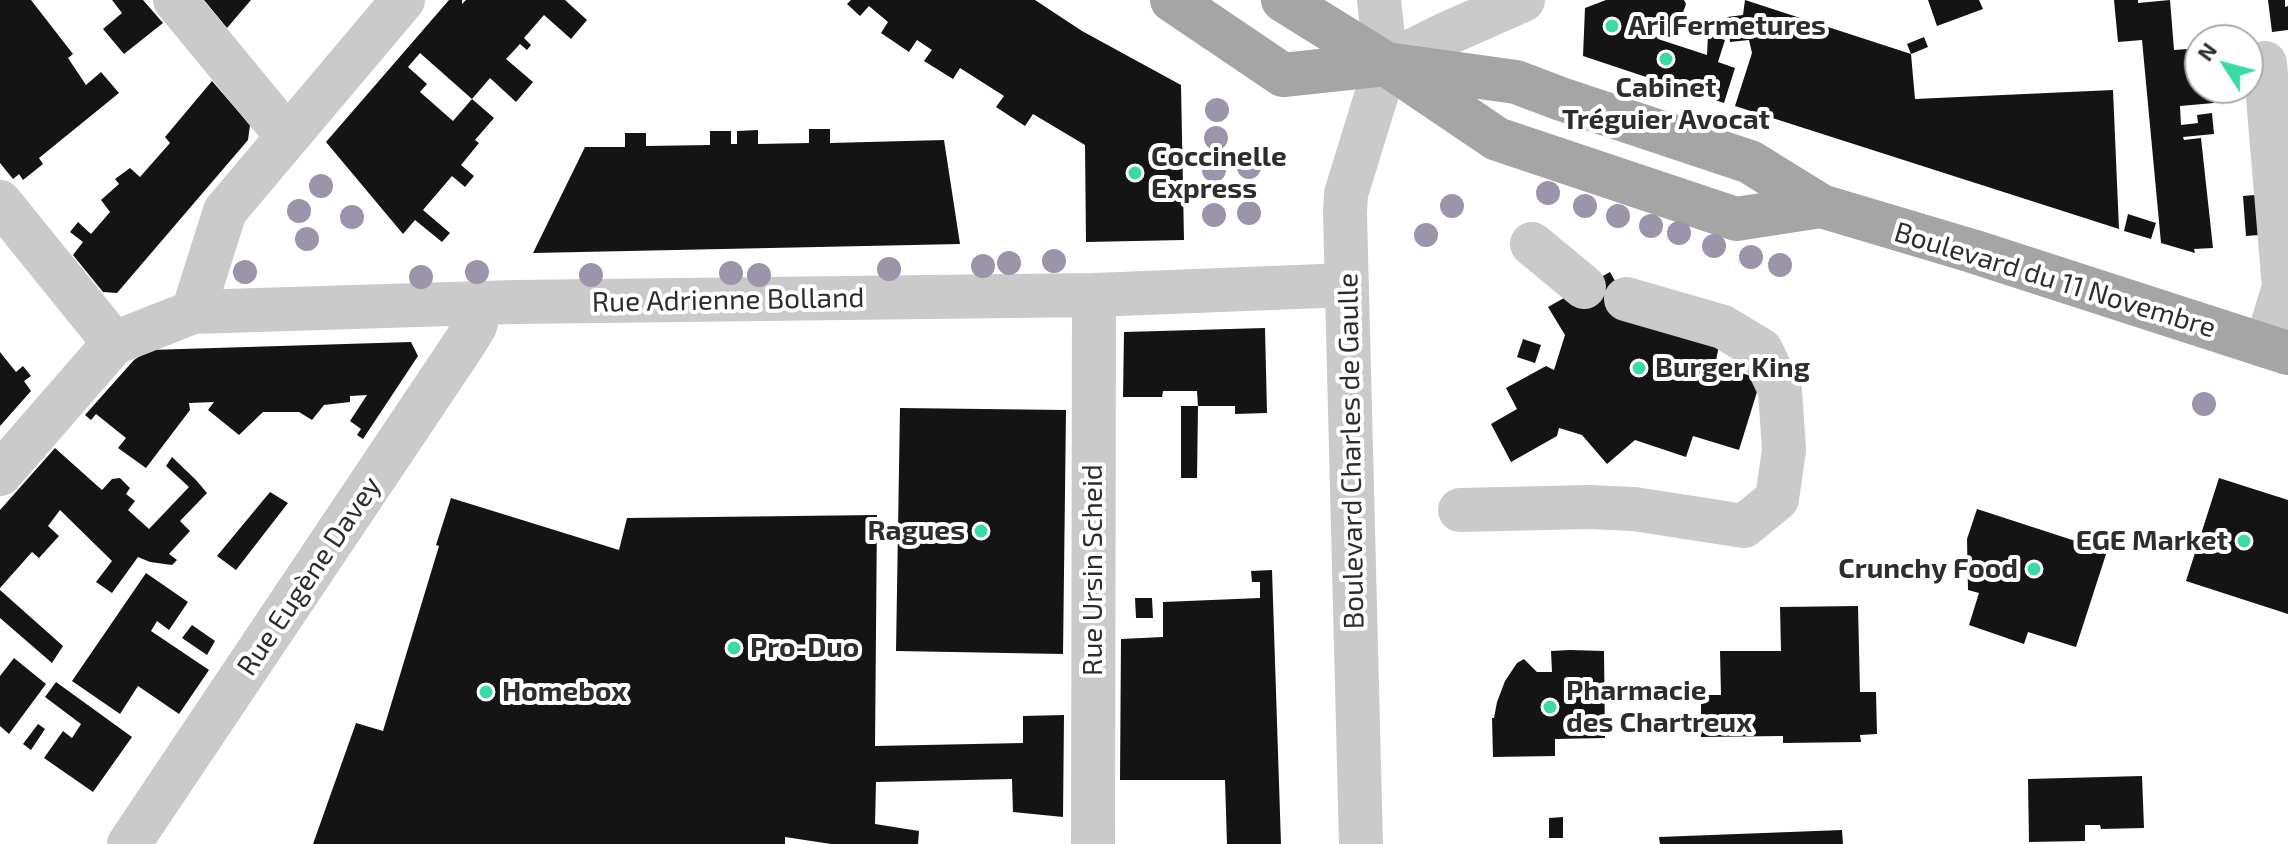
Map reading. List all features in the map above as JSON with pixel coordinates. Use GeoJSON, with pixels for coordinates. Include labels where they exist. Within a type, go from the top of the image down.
{"type":"FeatureCollection","features":[{"type":"Feature","properties":{"kind":"main road","name":"Boulevard du 11 Novembre"},"geometry":{"type":"LineString","coordinates":[[1172,0],[1283,75],[1386,64],[1516,82],[1750,162],[1821,206],[1972,251],[2277,350]]}},
{"type":"Feature","properties":{"kind":"main road","name":"Boulevard du 11 Novembre"},"geometry":{"type":"LineString","coordinates":[[1295,6],[1497,139],[1736,219],[1821,206]]}},
{"type":"Feature","properties":{"kind":"street"},"geometry":{"type":"LineString","coordinates":[[175,0],[287,136]]}},
{"type":"Feature","properties":{"kind":"street"},"geometry":{"type":"LineString","coordinates":[[193,312],[225,211],[403,0]]}},
{"type":"Feature","properties":{"kind":"street"},"geometry":{"type":"LineString","coordinates":[[1379,0],[1386,64],[1523,0]]}},
{"type":"Feature","properties":{"kind":"street"},"geometry":{"type":"LineString","coordinates":[[2265,63],[2284,287],[2277,350]]}},
{"type":"Feature","properties":{"kind":"street","name":"Boulevard Charles de Gaulle"},"geometry":{"type":"LineString","coordinates":[[1361,844],[1346,194],[1386,64]]}},
{"type":"Feature","properties":{"kind":"street"},"geometry":{"type":"LineString","coordinates":[[0,202],[114,343],[0,474]]}},
{"type":"Feature","properties":{"kind":"street"},"geometry":{"type":"LineString","coordinates":[[1532,244],[1584,287]]}},
{"type":"Feature","properties":{"kind":"street","name":"Rue Adrienne Bolland"},"geometry":{"type":"LineString","coordinates":[[114,343],[193,312],[481,304],[1094,295],[1347,285]]}},
{"type":"Feature","properties":{"kind":"street","name":"Rue Ursin Scheid"},"geometry":{"type":"LineString","coordinates":[[1093,844],[1094,295]]}},
{"type":"Feature","properties":{"kind":"street"},"geometry":{"type":"LineString","coordinates":[[1460,510],[1634,509],[1744,526],[1777,499],[1784,450],[1780,390],[1761,350],[1723,327],[1626,299]]}},
{"type":"Feature","properties":{"kind":"street","name":"Rue Eugène Davey"},"geometry":{"type":"LineString","coordinates":[[129,844],[464,344],[475,326],[481,304]]}},
{"type":"Feature","properties":{"kind":"building"},"geometry":{"type":"Polygon","coordinates":[[[0,0],[31,0],[73,54],[68,58],[86,85],[101,72],[119,93],[39,158],[43,164],[23,180],[19,174],[13,179],[0,163],[0,0]]]}},
{"type":"Feature","properties":{"kind":"building"},"geometry":{"type":"Polygon","coordinates":[[[112,0],[143,0],[163,23],[124,54],[103,29],[122,13],[112,0]]]}},
{"type":"Feature","properties":{"kind":"building"},"geometry":{"type":"Polygon","coordinates":[[[204,0],[251,0],[227,28],[204,0]]]}},
{"type":"Feature","properties":{"kind":"building"},"geometry":{"type":"Polygon","coordinates":[[[449,0],[462,0],[462,4],[466,0],[565,0],[587,20],[571,39],[544,15],[524,38],[531,45],[527,50],[520,44],[506,59],[533,82],[516,102],[490,78],[472,99],[494,118],[475,140],[479,143],[461,165],[474,176],[465,187],[452,176],[423,210],[450,233],[442,242],[415,220],[403,234],[326,142],[449,0]],[[420,53],[408,67],[427,84],[420,92],[453,121],[472,99],[420,53]]]}},
{"type":"Feature","properties":{"kind":"building"},"geometry":{"type":"Polygon","coordinates":[[[851,0],[1035,0],[1082,31],[1181,85],[1184,240],[1086,242],[1085,145],[1033,114],[1025,126],[996,107],[1004,96],[960,68],[953,79],[924,61],[932,50],[917,40],[909,52],[881,33],[888,22],[869,6],[860,16],[847,4],[851,0]]]}},
{"type":"Feature","properties":{"kind":"building"},"geometry":{"type":"Polygon","coordinates":[[[1606,0],[1684,0],[1686,4],[1674,38],[1659,34],[1658,39],[1707,55],[1708,35],[1725,40],[1718,62],[1735,68],[1724,103],[1583,56],[1585,8],[1606,0]]]}},
{"type":"Feature","properties":{"kind":"building"},"geometry":{"type":"Polygon","coordinates":[[[1745,0],[1911,54],[1915,99],[2113,90],[2119,229],[1735,106],[1752,53],[1749,40],[1730,42],[1727,17],[1743,15],[1745,0]]]}},
{"type":"Feature","properties":{"kind":"building"},"geometry":{"type":"Polygon","coordinates":[[[1928,0],[1979,0],[1983,9],[1937,26],[1928,0]]]}},
{"type":"Feature","properties":{"kind":"building"},"geometry":{"type":"Polygon","coordinates":[[[2114,0],[2138,0],[2138,3],[2170,0],[2174,50],[2184,49],[2184,104],[2203,104],[2180,106],[2181,125],[2198,123],[2197,115],[2212,113],[2214,134],[2183,137],[2184,140],[2201,138],[2213,248],[2194,249],[2195,253],[2161,243],[2142,40],[2118,42],[2114,0]]]}},
{"type":"Feature","properties":{"kind":"building"},"geometry":{"type":"Polygon","coordinates":[[[2268,0],[2285,0],[2288,30],[2272,32],[2268,0]]]}},
{"type":"Feature","properties":{"kind":"building"},"geometry":{"type":"Polygon","coordinates":[[[1924,37],[1928,47],[1911,54],[1907,44],[1924,37]]]}},
{"type":"Feature","properties":{"kind":"building"},"geometry":{"type":"Polygon","coordinates":[[[212,81],[250,125],[248,140],[117,293],[103,292],[73,255],[83,242],[70,232],[78,222],[91,234],[110,212],[101,200],[119,184],[115,179],[130,168],[140,177],[170,143],[165,137],[212,81]]]}},
{"type":"Feature","properties":{"kind":"building"},"geometry":{"type":"Polygon","coordinates":[[[809,129],[830,129],[830,143],[944,140],[960,244],[533,253],[585,147],[625,147],[625,133],[646,133],[646,146],[710,145],[710,131],[731,131],[731,144],[737,144],[737,131],[758,130],[758,144],[809,143],[809,129]]]}},
{"type":"Feature","properties":{"kind":"building"},"geometry":{"type":"Polygon","coordinates":[[[2266,194],[2271,234],[2246,236],[2243,196],[2266,194]]]}},
{"type":"Feature","properties":{"kind":"building"},"geometry":{"type":"Polygon","coordinates":[[[2128,214],[2156,223],[2151,239],[2124,231],[2128,214]]]}},
{"type":"Feature","properties":{"kind":"building","name":"Burger King"},"geometry":{"type":"Polygon","coordinates":[[[1610,272],[1637,320],[1719,346],[1715,365],[1761,379],[1739,450],[1693,436],[1686,457],[1635,440],[1607,464],[1582,435],[1559,428],[1557,436],[1511,462],[1491,424],[1517,409],[1506,388],[1546,366],[1554,370],[1565,335],[1548,307],[1610,272]]]}},
{"type":"Feature","properties":{"kind":"building"},"geometry":{"type":"Polygon","coordinates":[[[1265,328],[1267,413],[1235,414],[1235,406],[1198,406],[1197,391],[1163,391],[1162,397],[1123,397],[1124,332],[1265,328]]]}},
{"type":"Feature","properties":{"kind":"building"},"geometry":{"type":"Polygon","coordinates":[[[1523,339],[1541,345],[1535,363],[1517,357],[1523,339]]]}},
{"type":"Feature","properties":{"kind":"building"},"geometry":{"type":"Polygon","coordinates":[[[411,342],[418,356],[363,439],[357,435],[361,429],[350,421],[367,395],[350,396],[350,402],[324,405],[312,420],[299,412],[263,412],[239,435],[208,410],[214,402],[189,403],[190,410],[146,468],[118,448],[126,438],[96,414],[91,420],[85,415],[134,360],[149,350],[411,342]]]}},
{"type":"Feature","properties":{"kind":"building"},"geometry":{"type":"Polygon","coordinates":[[[0,352],[16,372],[23,366],[31,376],[24,381],[31,391],[0,426],[0,352]]]}},
{"type":"Feature","properties":{"kind":"building"},"geometry":{"type":"Polygon","coordinates":[[[1181,406],[1198,406],[1197,478],[1181,478],[1181,406]]]}},
{"type":"Feature","properties":{"kind":"building","name":"Ragues"},"geometry":{"type":"Polygon","coordinates":[[[900,408],[1066,410],[1063,654],[896,651],[900,408]]]}},
{"type":"Feature","properties":{"kind":"building"},"geometry":{"type":"Polygon","coordinates":[[[55,448],[102,490],[112,479],[120,478],[130,488],[126,494],[135,501],[128,510],[149,529],[189,487],[166,466],[172,457],[207,493],[180,521],[190,531],[169,554],[177,560],[172,565],[138,557],[112,593],[96,582],[112,561],[60,510],[48,526],[59,536],[39,558],[32,552],[0,588],[0,510],[55,448]]]}},
{"type":"Feature","properties":{"kind":"building","name":"EGE Market"},"geometry":{"type":"Polygon","coordinates":[[[2219,478],[2288,500],[2288,614],[2186,581],[2219,478]]]}},
{"type":"Feature","properties":{"kind":"building"},"geometry":{"type":"Polygon","coordinates":[[[270,492],[288,503],[236,570],[217,556],[270,492]]]}},
{"type":"Feature","properties":{"kind":"building"},"geometry":{"type":"Polygon","coordinates":[[[451,498],[619,550],[627,518],[877,515],[875,746],[1023,743],[1023,716],[1064,715],[1063,817],[1013,812],[1012,779],[876,782],[875,824],[919,831],[918,844],[831,844],[785,837],[785,844],[313,844],[356,723],[383,731],[451,498]]]}},
{"type":"Feature","properties":{"kind":"building","name":"Crunchy Food"},"geometry":{"type":"Polygon","coordinates":[[[1977,509],[2097,548],[2099,545],[2108,548],[2076,647],[2028,632],[2024,644],[1969,625],[1979,593],[1968,590],[1967,539],[1977,509]]]}},
{"type":"Feature","properties":{"kind":"building"},"geometry":{"type":"Polygon","coordinates":[[[1272,570],[1281,844],[1227,844],[1225,780],[1120,780],[1121,639],[1163,637],[1163,602],[1260,598],[1260,582],[1252,582],[1251,571],[1272,570]]]}},
{"type":"Feature","properties":{"kind":"building"},"geometry":{"type":"Polygon","coordinates":[[[146,573],[188,602],[169,630],[157,621],[151,631],[209,670],[179,714],[138,686],[120,714],[72,681],[146,573]]]}},
{"type":"Feature","properties":{"kind":"building"},"geometry":{"type":"Polygon","coordinates":[[[0,590],[63,646],[52,663],[0,618],[0,590]]]}},
{"type":"Feature","properties":{"kind":"building"},"geometry":{"type":"Polygon","coordinates":[[[1135,598],[1152,598],[1153,618],[1136,618],[1135,598]]]}},
{"type":"Feature","properties":{"kind":"building"},"geometry":{"type":"Polygon","coordinates":[[[1858,606],[1860,692],[1876,692],[1877,734],[1860,735],[1861,742],[1783,743],[1783,736],[1701,737],[1701,695],[1721,695],[1720,651],[1781,651],[1780,607],[1858,606]]]}},
{"type":"Feature","properties":{"kind":"building"},"geometry":{"type":"Polygon","coordinates":[[[192,625],[215,641],[207,655],[182,638],[192,625]]]}},
{"type":"Feature","properties":{"kind":"building","name":"Pharmacie des Chartreux"},"geometry":{"type":"Polygon","coordinates":[[[1551,651],[1604,651],[1605,738],[1555,739],[1555,756],[1493,757],[1492,718],[1505,681],[1517,663],[1524,659],[1537,672],[1552,672],[1551,651]]]}},
{"type":"Feature","properties":{"kind":"building"},"geometry":{"type":"Polygon","coordinates":[[[14,658],[46,684],[9,734],[0,726],[0,676],[14,658]]]}},
{"type":"Feature","properties":{"kind":"building"},"geometry":{"type":"Polygon","coordinates":[[[56,682],[132,737],[93,792],[44,758],[63,731],[72,738],[81,724],[45,697],[56,682]]]}},
{"type":"Feature","properties":{"kind":"building"},"geometry":{"type":"Polygon","coordinates":[[[38,724],[45,729],[31,750],[23,744],[38,724]]]}},
{"type":"Feature","properties":{"kind":"building"},"geometry":{"type":"Polygon","coordinates":[[[2142,776],[2144,828],[2101,829],[2100,825],[2085,825],[2085,841],[2029,842],[2028,779],[2142,776]]]}},
{"type":"Feature","properties":{"kind":"building"},"geometry":{"type":"Polygon","coordinates":[[[1563,817],[1563,838],[1549,838],[1549,818],[1563,817]]]}},
{"type":"Feature","properties":{"kind":"building"},"geometry":{"type":"Polygon","coordinates":[[[1842,830],[1843,844],[1660,844],[1659,837],[1842,830]]]}},
{"type":"Feature","properties":{"kind":"place","name":"Ari Fermetures"},"geometry":{"type":"Point","coordinates":[1612,26]}},
{"type":"Feature","properties":{"kind":"place","name":"Cabinet Tréguier Avocat"},"geometry":{"type":"Point","coordinates":[1666,59]}},
{"type":"Feature","properties":{"kind":"place","name":"Coccinelle Express"},"geometry":{"type":"Point","coordinates":[1135,173]}},
{"type":"Feature","properties":{"kind":"place","name":"Burger King"},"geometry":{"type":"Point","coordinates":[1639,368]}},
{"type":"Feature","properties":{"kind":"place","name":"Ragues"},"geometry":{"type":"Point","coordinates":[981,531]}},
{"type":"Feature","properties":{"kind":"place","name":"EGE Market"},"geometry":{"type":"Point","coordinates":[2244,541]}},
{"type":"Feature","properties":{"kind":"place","name":"Crunchy Food"},"geometry":{"type":"Point","coordinates":[2034,569]}},
{"type":"Feature","properties":{"kind":"place","name":"Pro-Duo"},"geometry":{"type":"Point","coordinates":[734,648]}},
{"type":"Feature","properties":{"kind":"place","name":"Homebox"},"geometry":{"type":"Point","coordinates":[486,692]}},
{"type":"Feature","properties":{"kind":"place","name":"Pharmacie des Chartreux"},"geometry":{"type":"Point","coordinates":[1550,707]}}]}
